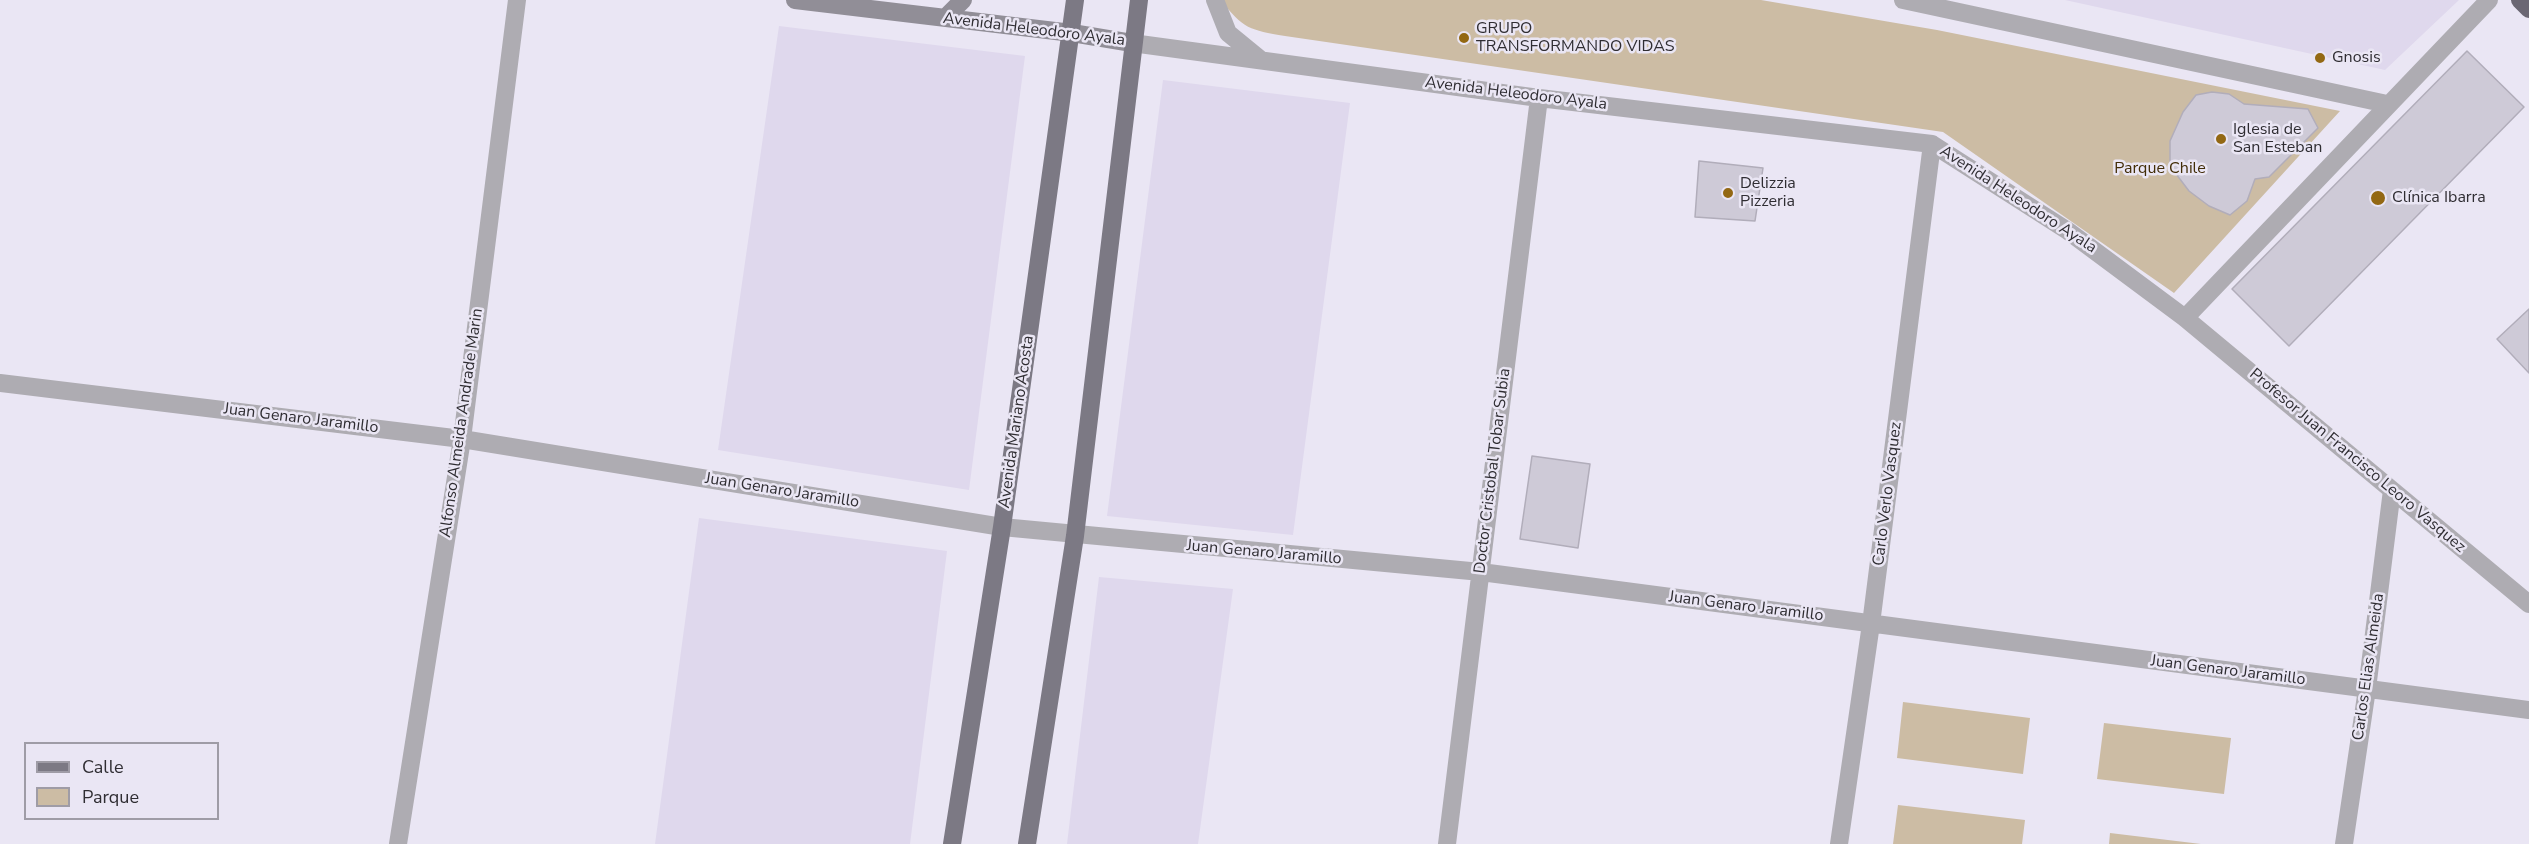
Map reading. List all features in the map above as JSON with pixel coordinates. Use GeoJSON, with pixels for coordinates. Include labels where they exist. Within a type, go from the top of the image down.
{"type":"FeatureCollection","features":[{"type":"Feature","properties":{"kind":"highway"},"geometry":{"type":"LineString","coordinates":[[2520,0],[2529,9]]}},
{"type":"Feature","properties":{"kind":"main road","name":"Avenida Heleodoro Ayala"},"geometry":{"type":"LineString","coordinates":[[795,0],[1072,33],[1132,43]]}},
{"type":"Feature","properties":{"kind":"main road"},"geometry":{"type":"LineString","coordinates":[[945,18],[963,0]]}},
{"type":"Feature","properties":{"kind":"main road","name":"Avenida Mariano Acosta"},"geometry":{"type":"LineString","coordinates":[[952,844],[1002,527],[1076,0]]}},
{"type":"Feature","properties":{"kind":"main road"},"geometry":{"type":"LineString","coordinates":[[1027,844],[1076,536],[1138,0]]}},
{"type":"Feature","properties":{"kind":"street","name":"Alfonso Almeida Andrade Marin"},"geometry":{"type":"LineString","coordinates":[[398,844],[462,439],[517,0]]}},
{"type":"Feature","properties":{"kind":"street"},"geometry":{"type":"LineString","coordinates":[[1215,0],[1228,33],[1261,60]]}},
{"type":"Feature","properties":{"kind":"street"},"geometry":{"type":"LineString","coordinates":[[1903,0],[1951,4],[2387,104]]}},
{"type":"Feature","properties":{"kind":"street"},"geometry":{"type":"LineString","coordinates":[[2185,318],[2387,104],[2489,0]]}},
{"type":"Feature","properties":{"kind":"street","name":"Avenida Heleodoro Ayala"},"geometry":{"type":"LineString","coordinates":[[1132,43],[1539,98],[1932,144],[2068,231],[2185,318]]}},
{"type":"Feature","properties":{"kind":"street","name":"Doctor Cristobal Tobar Subia"},"geometry":{"type":"LineString","coordinates":[[1447,844],[1539,98]]}},
{"type":"Feature","properties":{"kind":"street","name":"Carlo Verlo Vasquez"},"geometry":{"type":"LineString","coordinates":[[1839,844],[1871,624],[1932,144]]}},
{"type":"Feature","properties":{"kind":"street","name":"Profesor Juan Francisco Leoro Vasquez"},"geometry":{"type":"LineString","coordinates":[[2185,318],[2529,604]]}},
{"type":"Feature","properties":{"kind":"street","name":"Juan Genaro Jaramillo"},"geometry":{"type":"LineString","coordinates":[[0,383],[462,439],[1002,527],[1076,536],[1481,572],[2529,710]]}},
{"type":"Feature","properties":{"kind":"street","name":"Carlos Elias Almeida"},"geometry":{"type":"LineString","coordinates":[[2344,844],[2367,689],[2392,490]]}},
{"type":"Feature","properties":{"kind":"shaded area"},"geometry":{"type":"Polygon","coordinates":[[[2065,0],[2459,0],[2385,70],[2065,0]]]}},
{"type":"Feature","properties":{"kind":"shaded area"},"geometry":{"type":"Polygon","coordinates":[[[779,26],[1025,56],[969,490],[718,450],[779,26]]]}},
{"type":"Feature","properties":{"kind":"shaded area"},"geometry":{"type":"Polygon","coordinates":[[[1163,80],[1350,103],[1293,535],[1107,516],[1163,80]]]}},
{"type":"Feature","properties":{"kind":"shaded area"},"geometry":{"type":"Polygon","coordinates":[[[699,518],[947,551],[910,844],[655,844],[699,518]]]}},
{"type":"Feature","properties":{"kind":"shaded area"},"geometry":{"type":"Polygon","coordinates":[[[1099,577],[1233,589],[1198,844],[1067,844],[1099,577]]]}},
{"type":"Feature","properties":{"kind":"green space","name":"Parque Chile"},"geometry":{"type":"Polygon","coordinates":[[[1221,0],[1761,0],[1937,30],[2340,111],[2174,293],[1943,132],[1273,34],[1248,27],[1235,17],[1221,0]]]}},
{"type":"Feature","properties":{"kind":"green space"},"geometry":{"type":"Polygon","coordinates":[[[1903,702],[2030,718],[2023,774],[1897,758],[1903,702]]]}},
{"type":"Feature","properties":{"kind":"green space"},"geometry":{"type":"Polygon","coordinates":[[[2104,723],[2231,738],[2224,794],[2097,779],[2104,723]]]}},
{"type":"Feature","properties":{"kind":"green space"},"geometry":{"type":"Polygon","coordinates":[[[1898,805],[2025,820],[2022,844],[1893,844],[1898,805]]]}},
{"type":"Feature","properties":{"kind":"green space"},"geometry":{"type":"Polygon","coordinates":[[[2110,833],[2201,844],[2109,844],[2110,833]]]}},
{"type":"Feature","properties":{"kind":"building","name":"Clínica Ibarra"},"geometry":{"type":"Polygon","coordinates":[[[2467,51],[2524,107],[2289,346],[2232,289],[2467,51]]]}},
{"type":"Feature","properties":{"kind":"building","name":"Iglesia de San Esteban"},"geometry":{"type":"Polygon","coordinates":[[[2212,92],[2229,94],[2244,104],[2308,109],[2318,128],[2269,177],[2255,179],[2247,201],[2230,215],[2209,206],[2189,191],[2170,166],[2170,141],[2183,112],[2196,95],[2212,92]]]}},
{"type":"Feature","properties":{"kind":"building","name":"Delizzia Pizzeria"},"geometry":{"type":"Polygon","coordinates":[[[1699,161],[1763,168],[1755,221],[1695,217],[1699,161]]]}},
{"type":"Feature","properties":{"kind":"building"},"geometry":{"type":"Polygon","coordinates":[[[2529,309],[2529,373],[2497,339],[2529,309]]]}},
{"type":"Feature","properties":{"kind":"building"},"geometry":{"type":"Polygon","coordinates":[[[1532,456],[1590,464],[1578,548],[1520,539],[1532,456]]]}},
{"type":"Feature","properties":{"kind":"place","name":"GRUPO TRANSFORMANDO VIDAS"},"geometry":{"type":"Point","coordinates":[1464,38]}},
{"type":"Feature","properties":{"kind":"place","name":"Gnosis"},"geometry":{"type":"Point","coordinates":[2320,58]}},
{"type":"Feature","properties":{"kind":"place","name":"Iglesia de San Esteban"},"geometry":{"type":"Point","coordinates":[2221,139]}},
{"type":"Feature","properties":{"kind":"place","name":"Delizzia Pizzeria"},"geometry":{"type":"Point","coordinates":[1728,193]}},
{"type":"Feature","properties":{"kind":"place","name":"Clínica Ibarra"},"geometry":{"type":"Point","coordinates":[2378,198]}}]}
